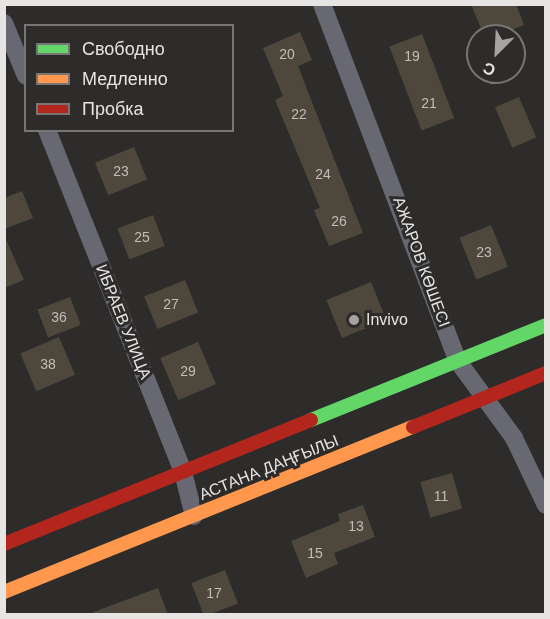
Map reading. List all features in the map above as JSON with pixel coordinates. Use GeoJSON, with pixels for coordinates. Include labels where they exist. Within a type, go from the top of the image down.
{"type":"FeatureCollection","features":[{"type":"Feature","properties":{"kind":"street","name":"АЖАРОВ КӨШЕСІ"},"geometry":{"type":"LineString","coordinates":[[322,4],[457,360],[514,438],[546,505]]}},
{"type":"Feature","properties":{"kind":"street"},"geometry":{"type":"LineString","coordinates":[[4,23],[24,71]]}},
{"type":"Feature","properties":{"kind":"street","name":"ИБРАЕВ УЛИЦА"},"geometry":{"type":"LineString","coordinates":[[48,132],[183,472],[194,516]]}},
{"type":"Feature","properties":{"kind":"street","name":"АСТАНА ДАҢҒЫЛЫ"},"geometry":{"type":"LineString","coordinates":[[4,544],[546,325]]}},
{"type":"Feature","properties":{"kind":"street","name":"АСТАНА ДАҢҒЫЛЫ"},"geometry":{"type":"LineString","coordinates":[[4,592],[546,373]]}},
{"type":"Feature","properties":{"kind":"building"},"geometry":{"type":"Polygon","coordinates":[[[471,4],[516,4],[524,24],[479,24],[471,4]]]}},
{"type":"Feature","properties":{"kind":"building"},"geometry":{"type":"Polygon","coordinates":[[[300,32],[312,60],[298,66],[363,233],[329,246],[314,210],[320,208],[275,100],[283,96],[263,48],[300,32]]]}},
{"type":"Feature","properties":{"kind":"building"},"geometry":{"type":"Polygon","coordinates":[[[422,34],[454,118],[422,131],[389,47],[422,34]]]}},
{"type":"Feature","properties":{"kind":"building"},"geometry":{"type":"Polygon","coordinates":[[[519,97],[536,138],[512,148],[495,107],[519,97]]]}},
{"type":"Feature","properties":{"kind":"building"},"geometry":{"type":"Polygon","coordinates":[[[134,147],[147,179],[108,195],[95,163],[134,147]]]}},
{"type":"Feature","properties":{"kind":"building"},"geometry":{"type":"Polygon","coordinates":[[[22,191],[33,218],[4,229],[4,198],[22,191]]]}},
{"type":"Feature","properties":{"kind":"building"},"geometry":{"type":"Polygon","coordinates":[[[153,215],[165,246],[129,259],[118,229],[153,215]]]}},
{"type":"Feature","properties":{"kind":"building"},"geometry":{"type":"Polygon","coordinates":[[[491,225],[508,267],[476,279],[459,238],[491,225]]]}},
{"type":"Feature","properties":{"kind":"building"},"geometry":{"type":"Polygon","coordinates":[[[4,235],[24,280],[4,288],[4,235]]]}},
{"type":"Feature","properties":{"kind":"building"},"geometry":{"type":"Polygon","coordinates":[[[185,280],[198,312],[157,329],[144,296],[185,280]]]}},
{"type":"Feature","properties":{"kind":"building"},"geometry":{"type":"Polygon","coordinates":[[[371,282],[386,320],[342,338],[326,300],[371,282]]]}},
{"type":"Feature","properties":{"kind":"building"},"geometry":{"type":"Polygon","coordinates":[[[70,297],[81,325],[48,338],[37,310],[70,297]]]}},
{"type":"Feature","properties":{"kind":"building"},"geometry":{"type":"Polygon","coordinates":[[[59,337],[75,375],[36,391],[20,353],[59,337]]]}},
{"type":"Feature","properties":{"kind":"building"},"geometry":{"type":"Polygon","coordinates":[[[198,342],[216,384],[178,400],[160,358],[198,342]]]}},
{"type":"Feature","properties":{"kind":"building"},"geometry":{"type":"Polygon","coordinates":[[[452,473],[462,509],[430,518],[420,482],[452,473]]]}},
{"type":"Feature","properties":{"kind":"building"},"geometry":{"type":"Polygon","coordinates":[[[363,505],[375,537],[334,553],[338,564],[306,578],[291,541],[340,521],[338,514],[363,505]]]}},
{"type":"Feature","properties":{"kind":"building"},"geometry":{"type":"Polygon","coordinates":[[[225,570],[238,604],[211,614],[203,614],[191,583],[225,570]]]}},
{"type":"Feature","properties":{"kind":"building"},"geometry":{"type":"Polygon","coordinates":[[[158,588],[168,615],[91,615],[91,613],[158,588]]]}},
{"type":"Feature","properties":{"kind":"traffic: fast"},"geometry":{"type":"LineString","coordinates":[[311,420],[546,325]]}},
{"type":"Feature","properties":{"kind":"traffic: slow"},"geometry":{"type":"LineString","coordinates":[[4,592],[413,427]]}},
{"type":"Feature","properties":{"kind":"traffic: jam"},"geometry":{"type":"LineString","coordinates":[[413,427],[546,373]]}},
{"type":"Feature","properties":{"kind":"traffic: jam"},"geometry":{"type":"LineString","coordinates":[[4,544],[311,420]]}},
{"type":"Feature","properties":{"kind":"place","name":"Invivo"},"geometry":{"type":"Point","coordinates":[354,320]}}]}
